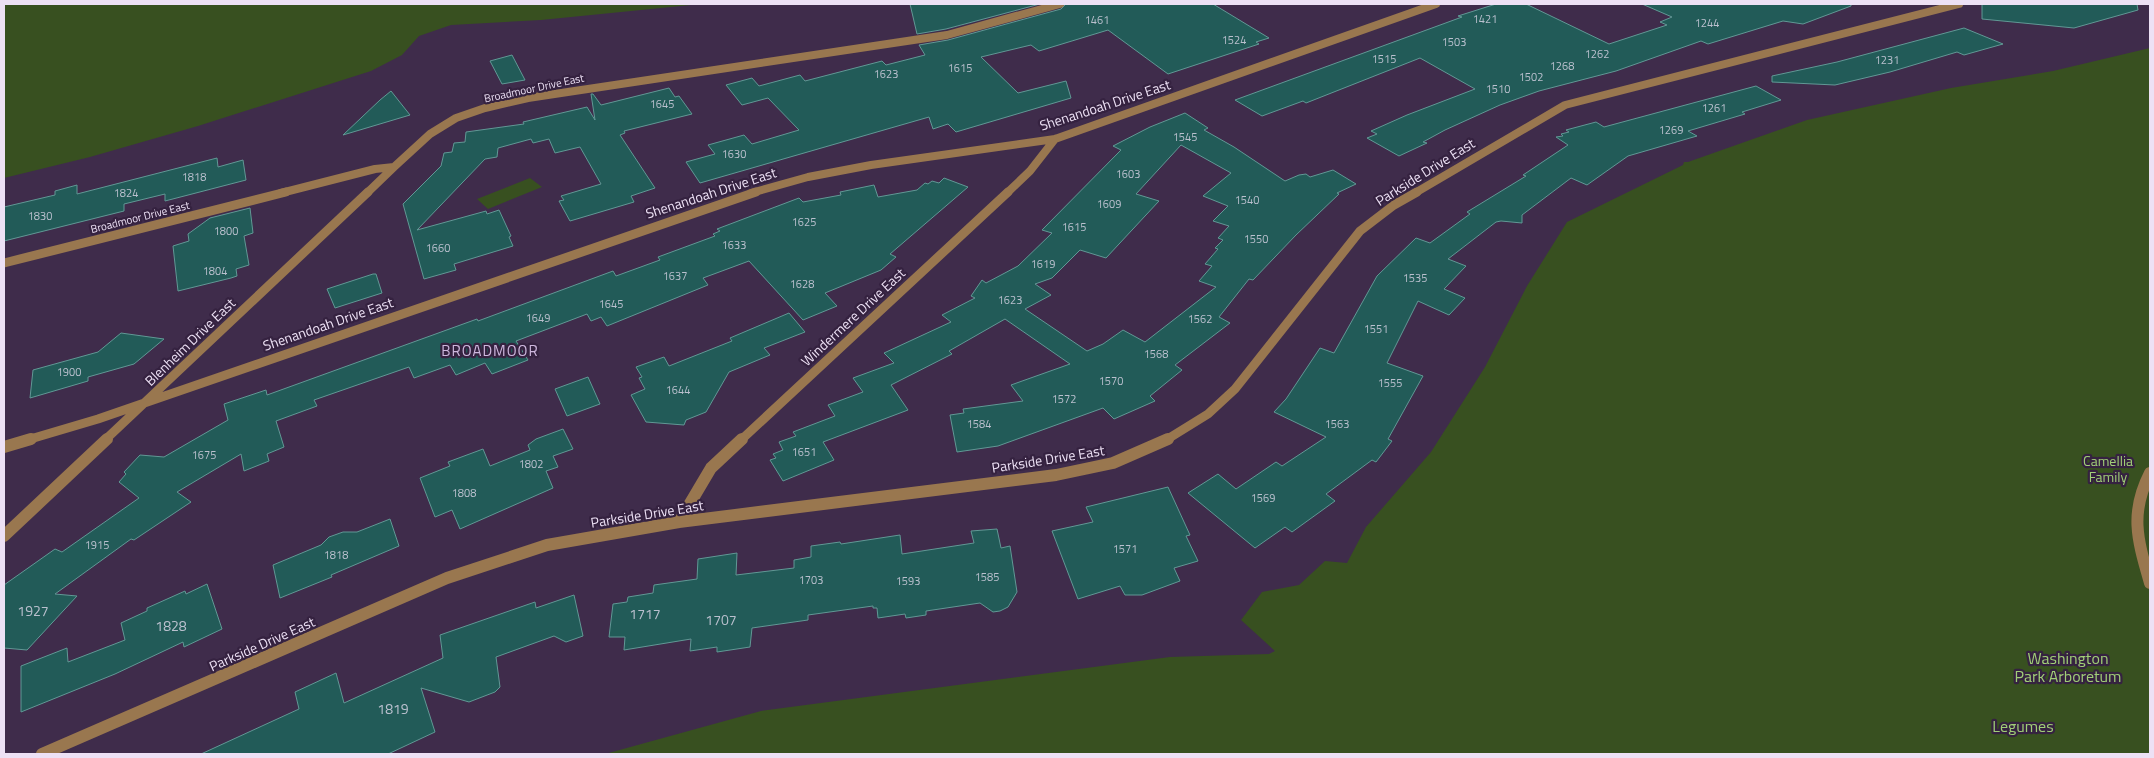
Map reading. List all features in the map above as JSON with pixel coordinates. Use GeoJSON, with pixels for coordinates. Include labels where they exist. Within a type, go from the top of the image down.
{"type":"FeatureCollection","features":[{"type":"Feature","properties":{"kind":"street","name":"Broadmoor Drive East"},"geometry":{"type":"LineString","coordinates":[[4,263],[375,169],[394,167],[436,130],[456,118],[502,104],[572,90],[947,35],[1060,4]]}},
{"type":"Feature","properties":{"kind":"street","name":"Shenandoah Drive East"},"geometry":{"type":"LineString","coordinates":[[4,446],[98,418],[747,194],[808,177],[871,165],[1055,139],[1436,4]]}},
{"type":"Feature","properties":{"kind":"street","name":"Parkside Drive East"},"geometry":{"type":"LineString","coordinates":[[42,754],[447,578],[547,545],[679,522],[1056,475],[1113,463],[1162,443],[1208,414],[1235,389],[1360,231],[1394,205],[1550,113],[1566,105],[1590,98],[1959,4]]}},
{"type":"Feature","properties":{"kind":"street","name":"Windermere Drive East"},"geometry":{"type":"LineString","coordinates":[[679,522],[711,468],[1030,171],[1055,139]]}},
{"type":"Feature","properties":{"kind":"street","name":"Blenheim Drive East"},"geometry":{"type":"LineString","coordinates":[[4,536],[394,167]]}},
{"type":"Feature","properties":{"kind":"street"},"geometry":{"type":"LineString","coordinates":[[2150,473],[2140,492],[2135,512],[2150,583]]}},
{"type":"Feature","properties":{"kind":"green space"},"geometry":{"type":"Polygon","coordinates":[[[4,4],[701,4],[541,20],[451,25],[419,36],[402,55],[371,71],[198,126],[90,157],[4,178],[4,4]]]}},
{"type":"Feature","properties":{"kind":"green space"},"geometry":{"type":"Polygon","coordinates":[[[2150,48],[2150,754],[605,754],[761,711],[1170,657],[1269,654],[1275,651],[1241,620],[1262,592],[1299,585],[1325,561],[1347,563],[1366,527],[1431,452],[1485,367],[1527,286],[1567,222],[1683,165],[1684,162],[1807,120],[1951,88],[2053,71],[2150,48]]]}},
{"type":"Feature","properties":{"kind":"green space"},"geometry":{"type":"Polygon","coordinates":[[[530,178],[542,187],[488,209],[477,199],[530,178]]]}},
{"type":"Feature","properties":{"kind":"building"},"geometry":{"type":"Polygon","coordinates":[[[910,4],[1040,4],[946,29],[917,34],[910,4]]]}},
{"type":"Feature","properties":{"kind":"building"},"geometry":{"type":"Polygon","coordinates":[[[1066,4],[1213,4],[1269,38],[1256,42],[1259,44],[1168,74],[1108,30],[1039,51],[1031,45],[981,57],[1018,93],[1066,81],[1071,98],[956,132],[948,124],[933,129],[929,117],[700,183],[686,162],[715,154],[708,145],[744,135],[752,144],[799,130],[768,98],[742,105],[726,85],[752,78],[759,86],[800,75],[805,81],[882,61],[886,65],[925,55],[919,45],[948,40],[1061,9],[1066,4]]]}},
{"type":"Feature","properties":{"kind":"building"},"geometry":{"type":"Polygon","coordinates":[[[1496,4],[1526,4],[1609,44],[1667,25],[1660,22],[1672,17],[1642,4],[1851,4],[1851,6],[1803,24],[1783,21],[1708,44],[1701,41],[1616,71],[1539,91],[1500,105],[1445,130],[1423,142],[1427,143],[1399,156],[1367,138],[1377,134],[1371,131],[1475,89],[1420,58],[1306,103],[1303,101],[1262,116],[1235,100],[1462,17],[1458,16],[1496,4]]]}},
{"type":"Feature","properties":{"kind":"building"},"geometry":{"type":"Polygon","coordinates":[[[1982,4],[2137,4],[2138,10],[2074,28],[1982,19],[1982,4]]]}},
{"type":"Feature","properties":{"kind":"building"},"geometry":{"type":"Polygon","coordinates":[[[1964,28],[2003,44],[1964,55],[1957,52],[1890,72],[1835,85],[1772,82],[1772,76],[1837,62],[1964,28]]]}},
{"type":"Feature","properties":{"kind":"building"},"geometry":{"type":"Polygon","coordinates":[[[512,55],[525,80],[502,84],[490,61],[512,55]]]}},
{"type":"Feature","properties":{"kind":"building"},"geometry":{"type":"Polygon","coordinates":[[[1756,86],[1781,100],[1742,112],[1745,114],[1688,131],[1697,136],[1628,156],[1587,185],[1571,178],[1522,215],[1522,223],[1496,222],[1448,259],[1466,266],[1444,289],[1465,298],[1449,315],[1418,301],[1387,363],[1423,376],[1388,439],[1392,441],[1376,462],[1372,460],[1326,494],[1335,501],[1292,532],[1285,527],[1255,548],[1188,493],[1218,474],[1236,489],[1276,462],[1282,466],[1326,437],[1274,412],[1286,399],[1320,348],[1334,353],[1377,276],[1416,238],[1430,243],[1470,214],[1467,212],[1526,176],[1523,175],[1568,145],[1556,137],[1563,136],[1561,134],[1569,132],[1566,130],[1596,122],[1604,127],[1756,86]]]}},
{"type":"Feature","properties":{"kind":"building"},"geometry":{"type":"Polygon","coordinates":[[[669,88],[675,97],[679,96],[692,114],[624,131],[625,133],[620,135],[655,188],[631,196],[634,202],[570,221],[559,201],[564,200],[561,196],[601,184],[580,147],[555,153],[549,139],[533,143],[531,139],[498,148],[497,157],[485,159],[417,230],[486,211],[487,214],[499,210],[511,236],[509,237],[513,246],[454,264],[456,270],[424,279],[403,204],[441,166],[444,153],[452,152],[454,143],[465,142],[466,132],[524,124],[523,122],[587,107],[595,120],[591,94],[601,105],[669,88]]]}},
{"type":"Feature","properties":{"kind":"building"},"geometry":{"type":"Polygon","coordinates":[[[391,91],[410,115],[343,135],[380,100],[391,91]]]}},
{"type":"Feature","properties":{"kind":"building"},"geometry":{"type":"Polygon","coordinates":[[[1185,113],[1208,128],[1204,130],[1234,147],[1285,181],[1299,175],[1306,174],[1310,177],[1333,170],[1356,184],[1337,193],[1339,194],[1253,280],[1249,279],[1219,317],[1230,323],[1175,365],[1182,370],[1150,396],[1155,401],[1114,419],[1103,408],[998,446],[957,452],[950,415],[964,413],[963,409],[1023,401],[1011,385],[1070,364],[1005,319],[949,351],[952,354],[891,385],[908,410],[823,442],[834,460],[783,481],[770,460],[776,458],[773,454],[783,450],[779,442],[796,436],[793,432],[835,416],[828,405],[863,392],[853,378],[894,363],[884,353],[951,322],[942,315],[975,298],[971,296],[982,280],[986,283],[1018,266],[1052,233],[1042,230],[1121,150],[1113,146],[1150,127],[1185,113]],[[1181,145],[1136,194],[1159,201],[1106,258],[1080,250],[1052,278],[1035,284],[1051,295],[1025,309],[1087,351],[1103,344],[1123,330],[1145,342],[1216,287],[1199,281],[1212,266],[1205,264],[1218,249],[1215,248],[1223,240],[1218,238],[1229,226],[1213,221],[1228,206],[1203,196],[1231,173],[1181,145]]]}},
{"type":"Feature","properties":{"kind":"building"},"geometry":{"type":"Polygon","coordinates":[[[217,158],[218,167],[243,160],[246,180],[165,201],[165,194],[124,204],[124,211],[4,241],[4,207],[55,195],[55,191],[77,185],[77,194],[217,158]]]}},
{"type":"Feature","properties":{"kind":"building"},"geometry":{"type":"Polygon","coordinates":[[[944,178],[968,187],[890,254],[896,257],[881,270],[825,293],[837,306],[803,320],[749,261],[703,278],[708,285],[607,326],[601,317],[591,321],[587,314],[516,341],[528,360],[492,374],[485,363],[456,375],[450,365],[414,378],[409,367],[314,400],[317,406],[276,421],[284,447],[267,454],[269,461],[244,471],[241,454],[177,492],[191,502],[134,540],[131,539],[55,594],[77,596],[27,650],[4,648],[4,585],[55,549],[62,552],[139,498],[119,482],[126,474],[124,472],[140,455],[164,457],[228,420],[224,404],[266,390],[267,395],[477,319],[478,321],[613,271],[616,276],[660,260],[658,257],[715,236],[713,234],[720,231],[717,229],[799,198],[803,202],[841,195],[840,192],[874,185],[878,197],[917,190],[925,183],[928,184],[932,181],[939,183],[944,178]]]}},
{"type":"Feature","properties":{"kind":"building"},"geometry":{"type":"Polygon","coordinates":[[[250,208],[253,233],[244,236],[249,265],[236,269],[237,276],[178,291],[173,246],[189,241],[188,234],[210,218],[250,208]]]}},
{"type":"Feature","properties":{"kind":"building"},"geometry":{"type":"Polygon","coordinates":[[[376,274],[382,293],[335,308],[327,289],[376,274]]]}},
{"type":"Feature","properties":{"kind":"building"},"geometry":{"type":"Polygon","coordinates":[[[789,313],[805,332],[764,348],[770,355],[729,372],[706,412],[686,420],[684,425],[646,422],[631,395],[645,389],[639,378],[642,377],[636,367],[664,357],[669,366],[732,341],[730,338],[789,313]]]}},
{"type":"Feature","properties":{"kind":"building"},"geometry":{"type":"Polygon","coordinates":[[[121,333],[164,339],[134,364],[88,377],[88,381],[30,398],[33,370],[98,352],[121,333]]]}},
{"type":"Feature","properties":{"kind":"building"},"geometry":{"type":"Polygon","coordinates":[[[588,377],[600,404],[567,416],[555,389],[588,377]]]}},
{"type":"Feature","properties":{"kind":"building"},"geometry":{"type":"Polygon","coordinates":[[[563,429],[573,449],[553,456],[558,467],[546,471],[553,488],[460,529],[452,510],[435,517],[420,478],[450,466],[448,462],[483,449],[490,466],[530,450],[528,445],[536,439],[563,429]]]}},
{"type":"Feature","properties":{"kind":"building"},"geometry":{"type":"Polygon","coordinates":[[[1168,487],[1190,535],[1186,536],[1198,561],[1174,568],[1180,581],[1142,595],[1125,595],[1120,586],[1078,599],[1052,531],[1093,522],[1086,507],[1168,487]]]}},
{"type":"Feature","properties":{"kind":"building"},"geometry":{"type":"Polygon","coordinates":[[[390,519],[399,546],[331,575],[332,577],[280,598],[273,565],[321,545],[329,537],[343,532],[357,532],[390,519]]]}},
{"type":"Feature","properties":{"kind":"building"},"geometry":{"type":"Polygon","coordinates":[[[997,529],[1001,548],[1010,546],[1017,592],[1008,607],[1000,611],[993,612],[980,603],[926,611],[926,615],[906,618],[905,614],[878,618],[877,608],[873,608],[873,606],[808,615],[808,620],[752,628],[750,647],[717,652],[717,647],[690,651],[691,639],[624,650],[625,637],[609,637],[613,604],[627,602],[628,597],[653,593],[654,585],[697,579],[698,559],[737,553],[736,575],[794,568],[794,560],[811,557],[811,546],[840,542],[841,544],[900,535],[902,554],[974,543],[971,531],[997,529]]]}},
{"type":"Feature","properties":{"kind":"building"},"geometry":{"type":"Polygon","coordinates":[[[207,584],[222,629],[184,647],[183,642],[115,674],[21,712],[21,666],[67,648],[68,662],[125,640],[121,623],[147,611],[147,608],[185,591],[186,594],[207,584]]]}},
{"type":"Feature","properties":{"kind":"building"},"geometry":{"type":"Polygon","coordinates":[[[574,595],[583,636],[566,642],[554,636],[496,657],[500,687],[495,692],[469,702],[421,688],[435,732],[388,754],[201,754],[299,709],[295,692],[336,673],[344,703],[443,658],[440,635],[535,602],[536,608],[574,595]]]}},
{"type":"Feature","properties":{"kind":"district","name":"BROADMOOR"},"geometry":{"type":"Point","coordinates":[490,351]}},
{"type":"Feature","properties":{"kind":"park label","name":"Camellia Family"},"geometry":{"type":"Point","coordinates":[2108,470]}},
{"type":"Feature","properties":{"kind":"park label","name":"Washington Park Arboretum"},"geometry":{"type":"Point","coordinates":[2068,667]}},
{"type":"Feature","properties":{"kind":"park label","name":"Legumes"},"geometry":{"type":"Point","coordinates":[2023,726]}}]}
